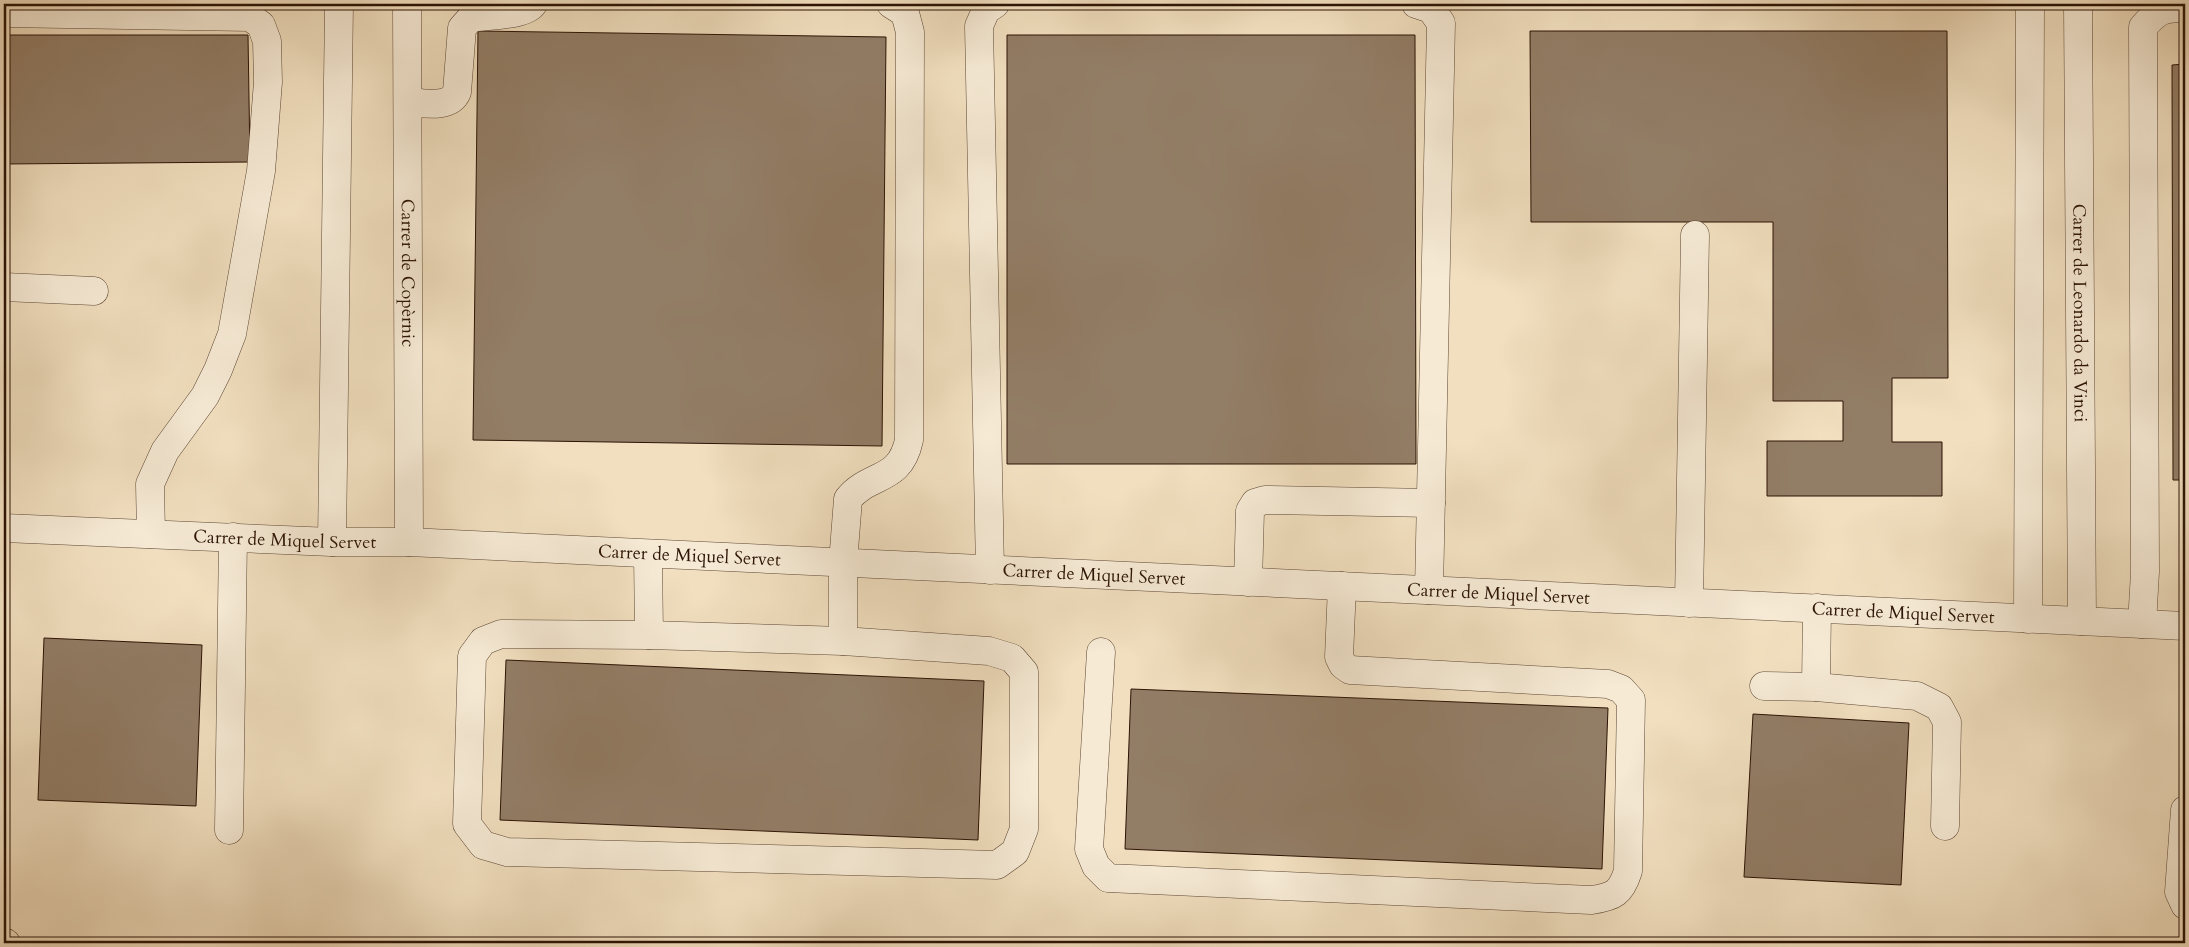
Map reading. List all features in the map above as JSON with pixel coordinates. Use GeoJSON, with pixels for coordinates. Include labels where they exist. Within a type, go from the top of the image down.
{"type":"FeatureCollection","features":[{"type":"Feature","properties":{"kind":"street"},"geometry":{"type":"LineString","coordinates":[[332,542],[339,4]]}},
{"type":"Feature","properties":{"kind":"street","name":"Carrer de Copèrnic"},"geometry":{"type":"LineString","coordinates":[[407,4],[409,542]]}},
{"type":"Feature","properties":{"kind":"street"},"geometry":{"type":"LineString","coordinates":[[408,102],[448,102],[454,98],[457,92],[462,28],[471,18],[517,12],[530,8],[533,4]]}},
{"type":"Feature","properties":{"kind":"street"},"geometry":{"type":"LineString","coordinates":[[843,641],[843,563],[848,499],[853,493],[887,475],[900,465],[906,454],[909,440],[910,32],[905,13],[891,4]]}},
{"type":"Feature","properties":{"kind":"street"},"geometry":{"type":"LineString","coordinates":[[990,570],[979,26],[986,10],[995,4]]}},
{"type":"Feature","properties":{"kind":"street"},"geometry":{"type":"LineString","coordinates":[[1416,4],[1431,9],[1441,22],[1429,590]]}},
{"type":"Feature","properties":{"kind":"street"},"geometry":{"type":"LineString","coordinates":[[2028,618],[2030,4]]}},
{"type":"Feature","properties":{"kind":"street","name":"Carrer de Leonardo da Vinci"},"geometry":{"type":"LineString","coordinates":[[2078,4],[2082,621]]}},
{"type":"Feature","properties":{"kind":"street"},"geometry":{"type":"LineString","coordinates":[[2142,624],[2145,572],[2143,27],[2155,13],[2168,8],[2185,8]]}},
{"type":"Feature","properties":{"kind":"street"},"geometry":{"type":"LineString","coordinates":[[4,13],[250,17],[260,25],[266,40],[268,82],[261,171],[232,334],[218,370],[205,396],[164,451],[150,484],[151,534]]}},
{"type":"Feature","properties":{"kind":"street"},"geometry":{"type":"LineString","coordinates":[[1689,603],[1695,235]]}},
{"type":"Feature","properties":{"kind":"street"},"geometry":{"type":"LineString","coordinates":[[4,287],[94,290]]}},
{"type":"Feature","properties":{"kind":"street"},"geometry":{"type":"LineString","coordinates":[[1248,582],[1250,511],[1255,503],[1265,500],[1431,503]]}},
{"type":"Feature","properties":{"kind":"street","name":"Carrer de Miquel Servet"},"geometry":{"type":"LineString","coordinates":[[4,528],[332,542],[409,542],[2185,626]]}},
{"type":"Feature","properties":{"kind":"street"},"geometry":{"type":"LineString","coordinates":[[229,830],[233,538]]}},
{"type":"Feature","properties":{"kind":"street"},"geometry":{"type":"LineString","coordinates":[[648,554],[649,635]]}},
{"type":"Feature","properties":{"kind":"street"},"geometry":{"type":"LineString","coordinates":[[1101,652],[1088,849],[1096,866],[1108,878],[1591,900],[1610,898],[1623,886],[1628,871],[1630,700],[1621,689],[1608,684],[1350,670],[1343,665],[1339,657],[1342,586]]}},
{"type":"Feature","properties":{"kind":"street"},"geometry":{"type":"LineString","coordinates":[[1816,687],[1817,608]]}},
{"type":"Feature","properties":{"kind":"street"},"geometry":{"type":"LineString","coordinates":[[501,634],[649,635],[843,641],[988,651],[1012,658],[1024,672],[1024,829],[1015,852],[997,866],[507,852],[483,845],[467,824],[472,656],[483,641],[501,634]]}},
{"type":"Feature","properties":{"kind":"street"},"geometry":{"type":"LineString","coordinates":[[1764,686],[1816,687],[1917,696],[1939,707],[1947,722],[1945,826]]}},
{"type":"Feature","properties":{"kind":"street"},"geometry":{"type":"LineString","coordinates":[[2185,810],[2179,892],[2185,905]]}},
{"type":"Feature","properties":{"kind":"building"},"geometry":{"type":"Polygon","coordinates":[[[478,31],[886,37],[882,446],[473,440],[478,31]]]}},
{"type":"Feature","properties":{"kind":"building"},"geometry":{"type":"Polygon","coordinates":[[[1530,31],[1947,31],[1948,378],[1892,378],[1892,442],[1942,442],[1942,496],[1767,496],[1767,441],[1843,441],[1843,401],[1773,401],[1773,222],[1531,222],[1530,31]]]}},
{"type":"Feature","properties":{"kind":"building"},"geometry":{"type":"Polygon","coordinates":[[[4,35],[248,35],[250,162],[4,164],[4,35]]]}},
{"type":"Feature","properties":{"kind":"building"},"geometry":{"type":"Polygon","coordinates":[[[1007,35],[1415,35],[1416,464],[1007,464],[1007,35]]]}},
{"type":"Feature","properties":{"kind":"building"},"geometry":{"type":"Polygon","coordinates":[[[2185,64],[2185,480],[2173,480],[2172,65],[2185,64]]]}},
{"type":"Feature","properties":{"kind":"building"},"geometry":{"type":"Polygon","coordinates":[[[44,638],[202,645],[196,806],[38,800],[44,638]]]}},
{"type":"Feature","properties":{"kind":"building"},"geometry":{"type":"Polygon","coordinates":[[[506,660],[984,681],[978,840],[500,820],[506,660]]]}},
{"type":"Feature","properties":{"kind":"building"},"geometry":{"type":"Polygon","coordinates":[[[1131,689],[1608,708],[1602,869],[1125,849],[1131,689]]]}},
{"type":"Feature","properties":{"kind":"building"},"geometry":{"type":"Polygon","coordinates":[[[1753,714],[1909,723],[1901,885],[1744,877],[1753,714]]]}}]}
